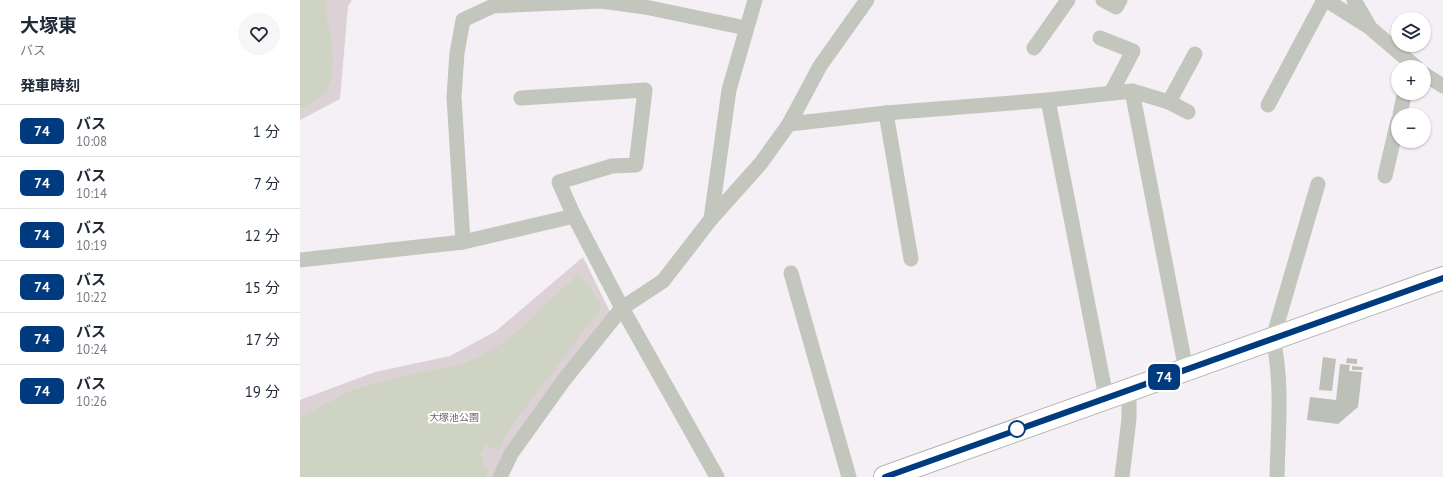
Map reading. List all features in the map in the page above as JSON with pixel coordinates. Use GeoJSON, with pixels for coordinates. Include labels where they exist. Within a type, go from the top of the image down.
{"type":"FeatureCollection","features":[{"type":"Feature","properties":{"kind":"highway"},"geometry":{"type":"LineString","coordinates":[[885,477],[1443,278]]}},
{"type":"Feature","properties":{"kind":"street"},"geometry":{"type":"LineString","coordinates":[[711,219],[729,90],[755,0]]}},
{"type":"Feature","properties":{"kind":"street"},"geometry":{"type":"LineString","coordinates":[[500,477],[511,454],[564,380],[622,308],[663,282],[711,219],[761,163],[789,124],[820,66],[867,0]]}},
{"type":"Feature","properties":{"kind":"street"},"geometry":{"type":"LineString","coordinates":[[1034,48],[1068,0]]}},
{"type":"Feature","properties":{"kind":"street"},"geometry":{"type":"LineString","coordinates":[[1103,0],[1116,7],[1120,0]]}},
{"type":"Feature","properties":{"kind":"street"},"geometry":{"type":"LineString","coordinates":[[1268,104],[1325,0],[1369,27],[1408,60]]}},
{"type":"Feature","properties":{"kind":"street"},"geometry":{"type":"LineString","coordinates":[[1354,0],[1369,27]]}},
{"type":"Feature","properties":{"kind":"street"},"geometry":{"type":"LineString","coordinates":[[463,242],[454,97],[457,53],[463,20],[494,6],[601,1],[645,7],[746,28]]}},
{"type":"Feature","properties":{"kind":"street"},"geometry":{"type":"LineString","coordinates":[[1100,38],[1133,51],[1111,93]]}},
{"type":"Feature","properties":{"kind":"street"},"geometry":{"type":"LineString","coordinates":[[1169,102],[1195,54]]}},
{"type":"Feature","properties":{"kind":"street"},"geometry":{"type":"LineString","coordinates":[[1431,78],[1443,86]]}},
{"type":"Feature","properties":{"kind":"street"},"geometry":{"type":"LineString","coordinates":[[521,98],[645,90],[636,165],[612,166],[559,182],[574,216],[622,308],[717,477]]}},
{"type":"Feature","properties":{"kind":"street"},"geometry":{"type":"LineString","coordinates":[[789,124],[886,113],[1048,100],[1132,91],[1169,102],[1188,112]]}},
{"type":"Feature","properties":{"kind":"street"},"geometry":{"type":"LineString","coordinates":[[1132,91],[1186,370]]}},
{"type":"Feature","properties":{"kind":"street"},"geometry":{"type":"LineString","coordinates":[[1048,100],[1106,397]]}},
{"type":"Feature","properties":{"kind":"street"},"geometry":{"type":"LineString","coordinates":[[886,113],[911,260]]}},
{"type":"Feature","properties":{"kind":"street"},"geometry":{"type":"LineString","coordinates":[[1385,176],[1392,148]]}},
{"type":"Feature","properties":{"kind":"street"},"geometry":{"type":"LineString","coordinates":[[1277,477],[1279,378],[1274,338],[1318,184]]}},
{"type":"Feature","properties":{"kind":"street"},"geometry":{"type":"LineString","coordinates":[[300,260],[463,242],[574,216]]}},
{"type":"Feature","properties":{"kind":"street"},"geometry":{"type":"LineString","coordinates":[[791,273],[849,477]]}},
{"type":"Feature","properties":{"kind":"street"},"geometry":{"type":"LineString","coordinates":[[1122,477],[1129,419],[1129,389]]}},
{"type":"Feature","properties":{"kind":"green space"},"geometry":{"type":"Polygon","coordinates":[[[300,0],[352,0],[348,6],[340,99],[300,120],[300,0]]]}},
{"type":"Feature","properties":{"kind":"green space","name":"大塚池公園"},"geometry":{"type":"Polygon","coordinates":[[[583,257],[610,312],[493,477],[300,477],[300,400],[375,372],[450,356],[496,331],[583,257]]]}},
{"type":"Feature","properties":{"kind":"shaded area"},"geometry":{"type":"Polygon","coordinates":[[[300,0],[327,0],[326,14],[331,43],[333,69],[332,77],[326,91],[317,99],[300,109],[300,0]]]}},
{"type":"Feature","properties":{"kind":"shaded area","name":"大塚池公園"},"geometry":{"type":"Polygon","coordinates":[[[578,275],[584,280],[600,304],[601,308],[512,425],[498,450],[485,445],[480,456],[484,458],[482,465],[489,470],[485,477],[300,477],[300,418],[353,390],[395,378],[459,365],[482,356],[511,337],[529,322],[542,307],[578,275]]]}},
{"type":"Feature","properties":{"kind":"building"},"geometry":{"type":"Polygon","coordinates":[[[1323,357],[1336,359],[1332,391],[1319,390],[1323,357]]]}},
{"type":"Feature","properties":{"kind":"building"},"geometry":{"type":"Polygon","coordinates":[[[1347,358],[1357,359],[1357,364],[1346,363],[1347,358]]]}},
{"type":"Feature","properties":{"kind":"building"},"geometry":{"type":"Polygon","coordinates":[[[1340,364],[1350,365],[1349,371],[1362,372],[1358,407],[1338,424],[1307,420],[1310,397],[1336,400],[1340,364]]]}},
{"type":"Feature","properties":{"kind":"building"},"geometry":{"type":"Polygon","coordinates":[[[1352,366],[1363,367],[1363,370],[1352,370],[1352,366]]]}},
{"type":"Feature","properties":{"kind":"bus line","name":"74"},"geometry":{"type":"LineString","coordinates":[[885,477],[1443,278]]}}]}
